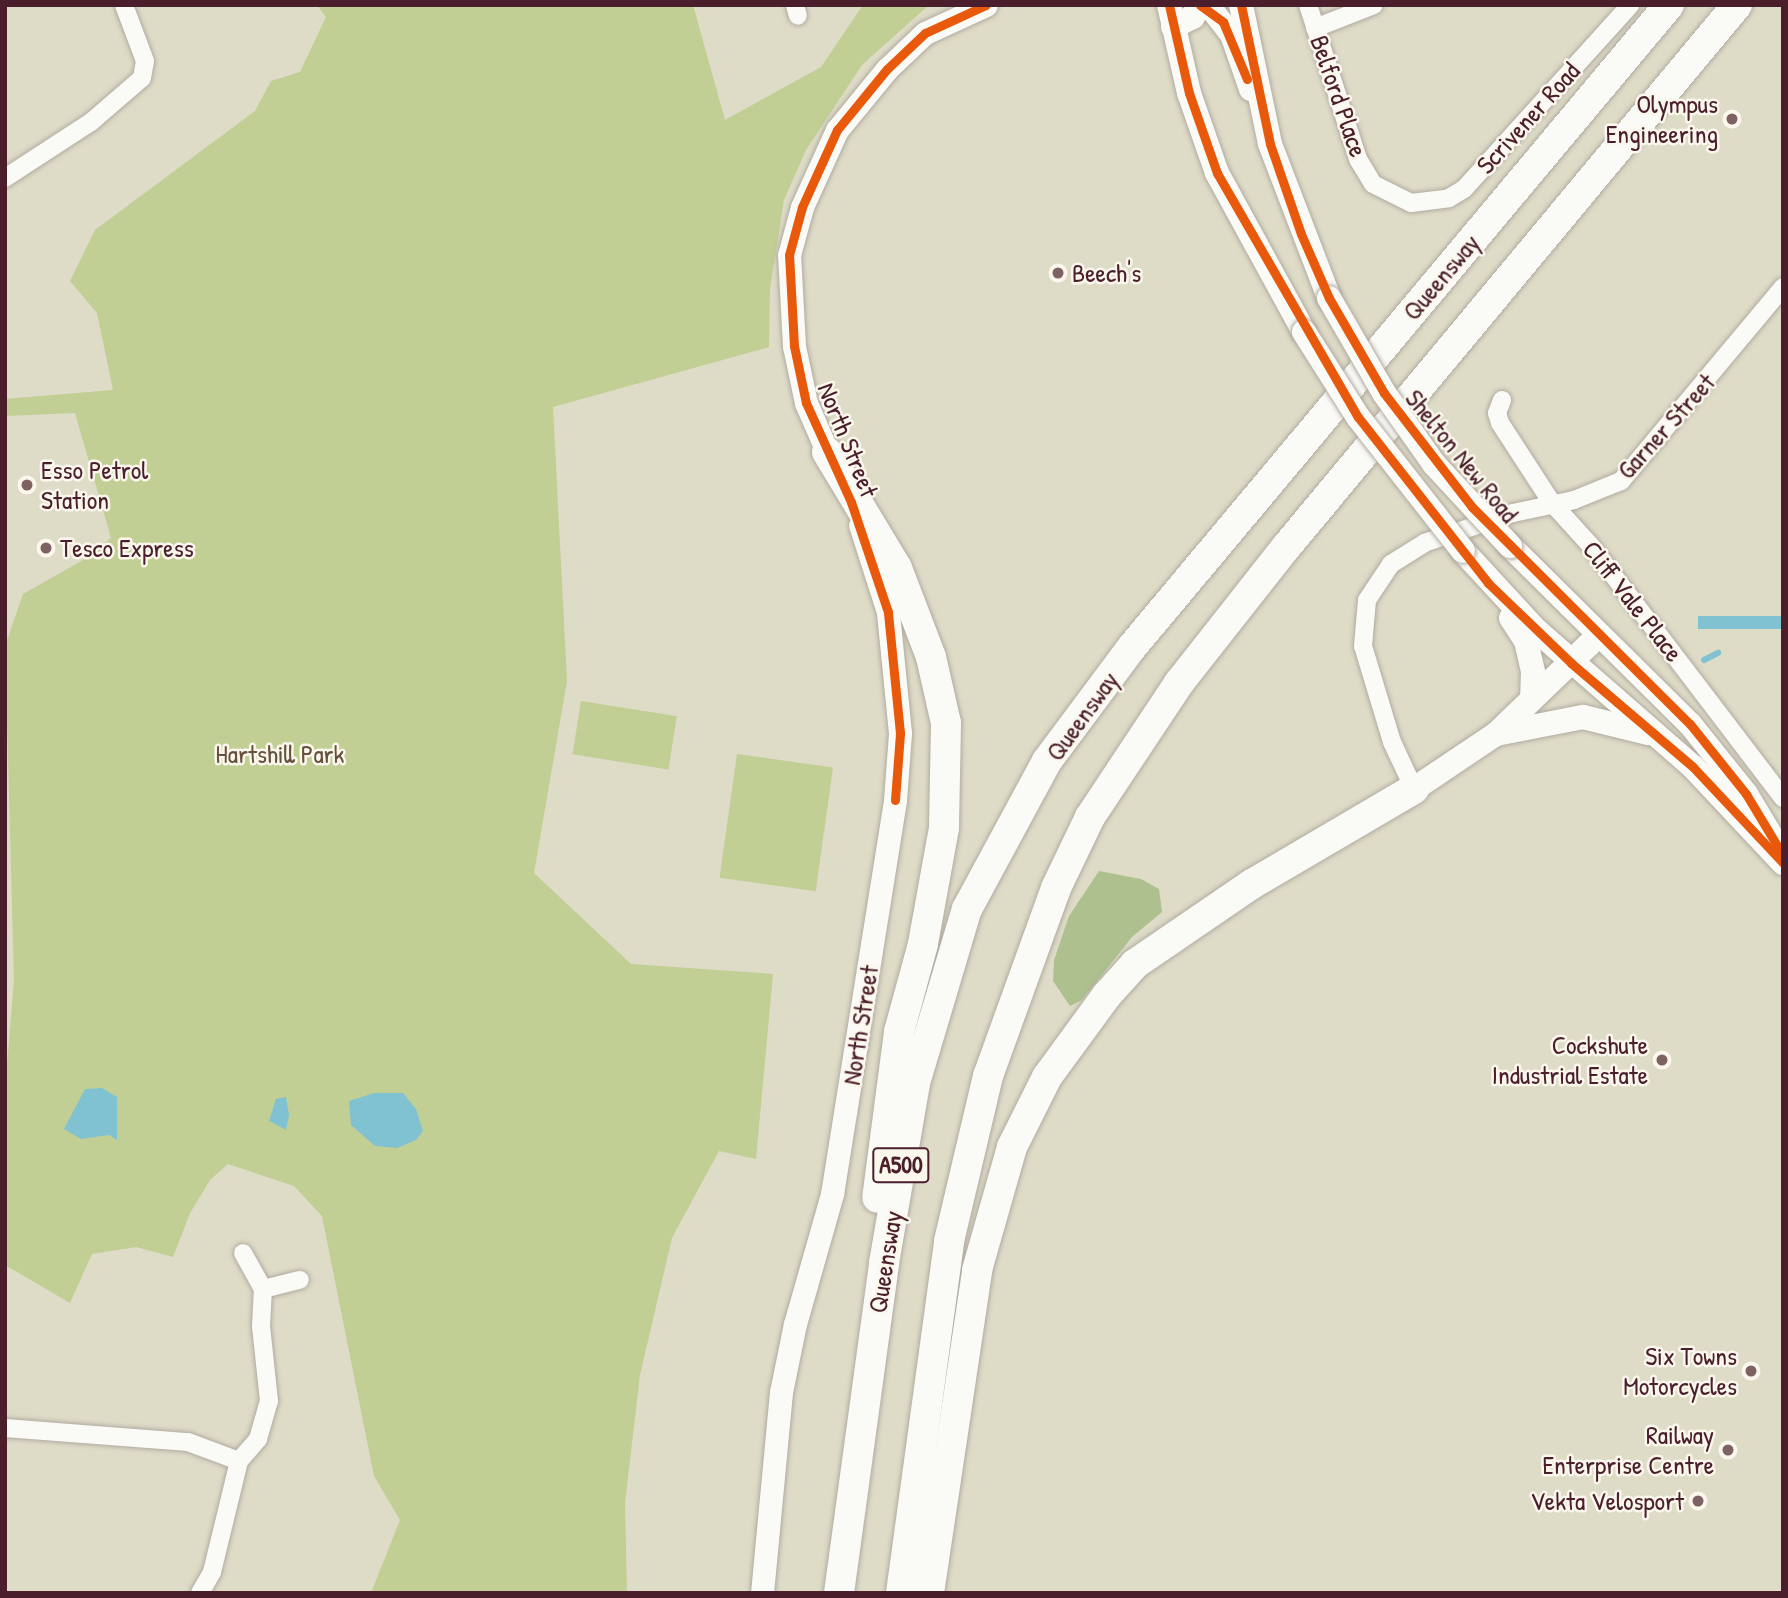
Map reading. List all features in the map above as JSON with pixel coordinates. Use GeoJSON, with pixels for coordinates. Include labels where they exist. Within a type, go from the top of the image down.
{"type":"FeatureCollection","features":[{"type":"Feature","properties":{"kind":"highway","name":"Queensway"},"geometry":{"type":"LineString","coordinates":[[839,1593],[856,1456],[889,1237],[931,1019],[967,909],[1048,761],[1210,550],[1670,5]]}},
{"type":"Feature","properties":{"kind":"highway","name":"Queensway"},"geometry":{"type":"LineString","coordinates":[[901,1593],[949,1241],[988,1076],[1056,888],[1090,817],[1179,683],[1278,557],[1737,5]]}},
{"type":"Feature","properties":{"kind":"highway"},"geometry":{"type":"LineString","coordinates":[[827,452],[897,568],[931,657],[946,723],[947,782],[940,854],[899,1032],[882,1149],[856,1456]]}},
{"type":"Feature","properties":{"kind":"highway"},"geometry":{"type":"LineString","coordinates":[[929,1593],[977,1270],[991,1208],[1012,1146],[1047,1077],[1107,995],[1135,964],[1252,884],[1415,789]]}},
{"type":"Feature","properties":{"kind":"main road"},"geometry":{"type":"LineString","coordinates":[[1199,5],[1193,17],[1171,16],[1217,173],[1304,332],[1358,417],[1488,583],[1526,641],[1533,672],[1532,696]]}},
{"type":"Feature","properties":{"kind":"main road","name":"Shelton New Road"},"geometry":{"type":"LineString","coordinates":[[1241,5],[1270,144],[1329,298],[1384,393],[1434,464],[1598,636],[1690,724],[1746,794],[1783,855]]}},
{"type":"Feature","properties":{"kind":"main road"},"geometry":{"type":"LineString","coordinates":[[1488,583],[1571,663],[1659,736],[1783,863]]}},
{"type":"Feature","properties":{"kind":"main road"},"geometry":{"type":"LineString","coordinates":[[1415,789],[1496,734],[1532,696],[1598,636]]}},
{"type":"Feature","properties":{"kind":"main road"},"geometry":{"type":"LineString","coordinates":[[1496,734],[1583,717],[1659,736]]}},
{"type":"Feature","properties":{"kind":"street"},"geometry":{"type":"LineString","coordinates":[[5,178],[91,121],[142,78],[145,61],[124,5]]}},
{"type":"Feature","properties":{"kind":"street","name":"North Street"},"geometry":{"type":"LineString","coordinates":[[762,1593],[781,1392],[795,1324],[832,1194],[895,800],[900,733],[888,612],[874,561],[806,403],[790,308],[789,255],[802,207],[837,130],[887,69],[925,33],[986,5]]}},
{"type":"Feature","properties":{"kind":"street"},"geometry":{"type":"LineString","coordinates":[[1199,5],[1212,10],[1231,34],[1270,144]]}},
{"type":"Feature","properties":{"kind":"street","name":"Belford Place"},"geometry":{"type":"LineString","coordinates":[[1308,5],[1358,159],[1373,184],[1411,203]]}},
{"type":"Feature","properties":{"kind":"street"},"geometry":{"type":"LineString","coordinates":[[1315,28],[1374,5]]}},
{"type":"Feature","properties":{"kind":"street","name":"Scrivener Road"},"geometry":{"type":"LineString","coordinates":[[1411,203],[1449,198],[1464,189],[1630,5]]}},
{"type":"Feature","properties":{"kind":"street","name":"Garner Street"},"geometry":{"type":"LineString","coordinates":[[1415,789],[1392,742],[1363,646],[1367,600],[1391,564],[1409,550],[1552,503],[1593,495],[1621,481],[1783,287]]}},
{"type":"Feature","properties":{"kind":"street","name":"Cliff Vale Place"},"geometry":{"type":"LineString","coordinates":[[1502,400],[1497,413],[1500,423],[1552,503],[1591,546],[1783,798]]}},
{"type":"Feature","properties":{"kind":"street"},"geometry":{"type":"LineString","coordinates":[[200,1593],[212,1572],[239,1461],[258,1439],[269,1401],[261,1326],[263,1289],[243,1253]]}},
{"type":"Feature","properties":{"kind":"street"},"geometry":{"type":"LineString","coordinates":[[263,1289],[300,1280]]}},
{"type":"Feature","properties":{"kind":"street"},"geometry":{"type":"LineString","coordinates":[[5,1428],[187,1442],[239,1461]]}},
{"type":"Feature","properties":{"kind":"green space","name":"Hartshill Park"},"geometry":{"type":"Polygon","coordinates":[[[317,5],[693,5],[725,120],[821,67],[863,5],[929,5],[862,65],[806,150],[784,200],[770,289],[769,347],[553,407],[567,681],[534,873],[631,964],[773,974],[756,1159],[719,1151],[672,1238],[640,1375],[625,1503],[627,1593],[371,1593],[400,1520],[374,1476],[322,1216],[294,1186],[228,1164],[210,1180],[190,1213],[173,1257],[136,1247],[92,1254],[70,1303],[5,1265],[5,1090],[14,979],[5,646],[23,594],[92,555],[111,538],[75,413],[5,416],[5,399],[113,390],[97,313],[70,281],[95,230],[255,111],[271,81],[300,72],[326,17],[317,5]]]}},
{"type":"Feature","properties":{"kind":"green space"},"geometry":{"type":"Polygon","coordinates":[[[581,701],[677,716],[668,770],[573,754],[581,701]]]}},
{"type":"Feature","properties":{"kind":"green space"},"geometry":{"type":"Polygon","coordinates":[[[737,754],[833,767],[816,891],[720,878],[737,754]]]}},
{"type":"Feature","properties":{"kind":"green space"},"geometry":{"type":"Polygon","coordinates":[[[1099,871],[1141,879],[1159,889],[1162,912],[1132,937],[1082,1000],[1070,1006],[1053,981],[1054,960],[1069,916],[1099,871]]]}},
{"type":"Feature","properties":{"kind":"water"},"geometry":{"type":"Polygon","coordinates":[[[1698,616],[1783,616],[1783,629],[1698,629],[1698,616]]]}},
{"type":"Feature","properties":{"kind":"water"},"geometry":{"type":"Polygon","coordinates":[[[102,1088],[117,1097],[117,1140],[109,1135],[81,1139],[64,1129],[85,1089],[102,1088]]]}},
{"type":"Feature","properties":{"kind":"water"},"geometry":{"type":"Polygon","coordinates":[[[374,1093],[403,1093],[416,1109],[423,1131],[416,1140],[397,1148],[375,1146],[351,1125],[349,1101],[374,1093]]]}},
{"type":"Feature","properties":{"kind":"water"},"geometry":{"type":"Polygon","coordinates":[[[286,1097],[289,1115],[286,1130],[269,1121],[276,1099],[286,1097]]]}},
{"type":"Feature","properties":{"kind":"waterway"},"geometry":{"type":"LineString","coordinates":[[1704,660],[1718,653]]}},
{"type":"Feature","properties":{"kind":"cycle path"},"geometry":{"type":"LineString","coordinates":[[895,800],[900,733],[888,612],[851,502],[806,403],[794,346],[789,255],[802,207],[837,130],[887,69],[925,33],[986,5]]}},
{"type":"Feature","properties":{"kind":"cycle path"},"geometry":{"type":"LineString","coordinates":[[1169,5],[1189,93],[1217,173],[1358,417],[1488,583],[1571,663],[1693,767],[1783,863]]}},
{"type":"Feature","properties":{"kind":"cycle path"},"geometry":{"type":"LineString","coordinates":[[1200,5],[1223,22],[1247,79]]}},
{"type":"Feature","properties":{"kind":"cycle path"},"geometry":{"type":"LineString","coordinates":[[1241,5],[1270,144],[1301,234],[1329,298],[1384,393],[1472,507],[1690,724],[1746,794],[1781,852]]}},
{"type":"Feature","properties":{"kind":"place","name":"Olympus Engineering"},"geometry":{"type":"Point","coordinates":[1732,119]}},
{"type":"Feature","properties":{"kind":"place","name":"Beech's"},"geometry":{"type":"Point","coordinates":[1058,273]}},
{"type":"Feature","properties":{"kind":"place","name":"Esso Petrol Station"},"geometry":{"type":"Point","coordinates":[27,485]}},
{"type":"Feature","properties":{"kind":"place","name":"Tesco Express"},"geometry":{"type":"Point","coordinates":[46,548]}},
{"type":"Feature","properties":{"kind":"place","name":"Cockshute Industrial Estate"},"geometry":{"type":"Point","coordinates":[1662,1060]}},
{"type":"Feature","properties":{"kind":"place","name":"Six Towns Motorcycles"},"geometry":{"type":"Point","coordinates":[1751,1371]}},
{"type":"Feature","properties":{"kind":"place","name":"Railway Enterprise Centre"},"geometry":{"type":"Point","coordinates":[1728,1450]}},
{"type":"Feature","properties":{"kind":"place","name":"Vekta Velosport"},"geometry":{"type":"Point","coordinates":[1698,1501]}}]}
